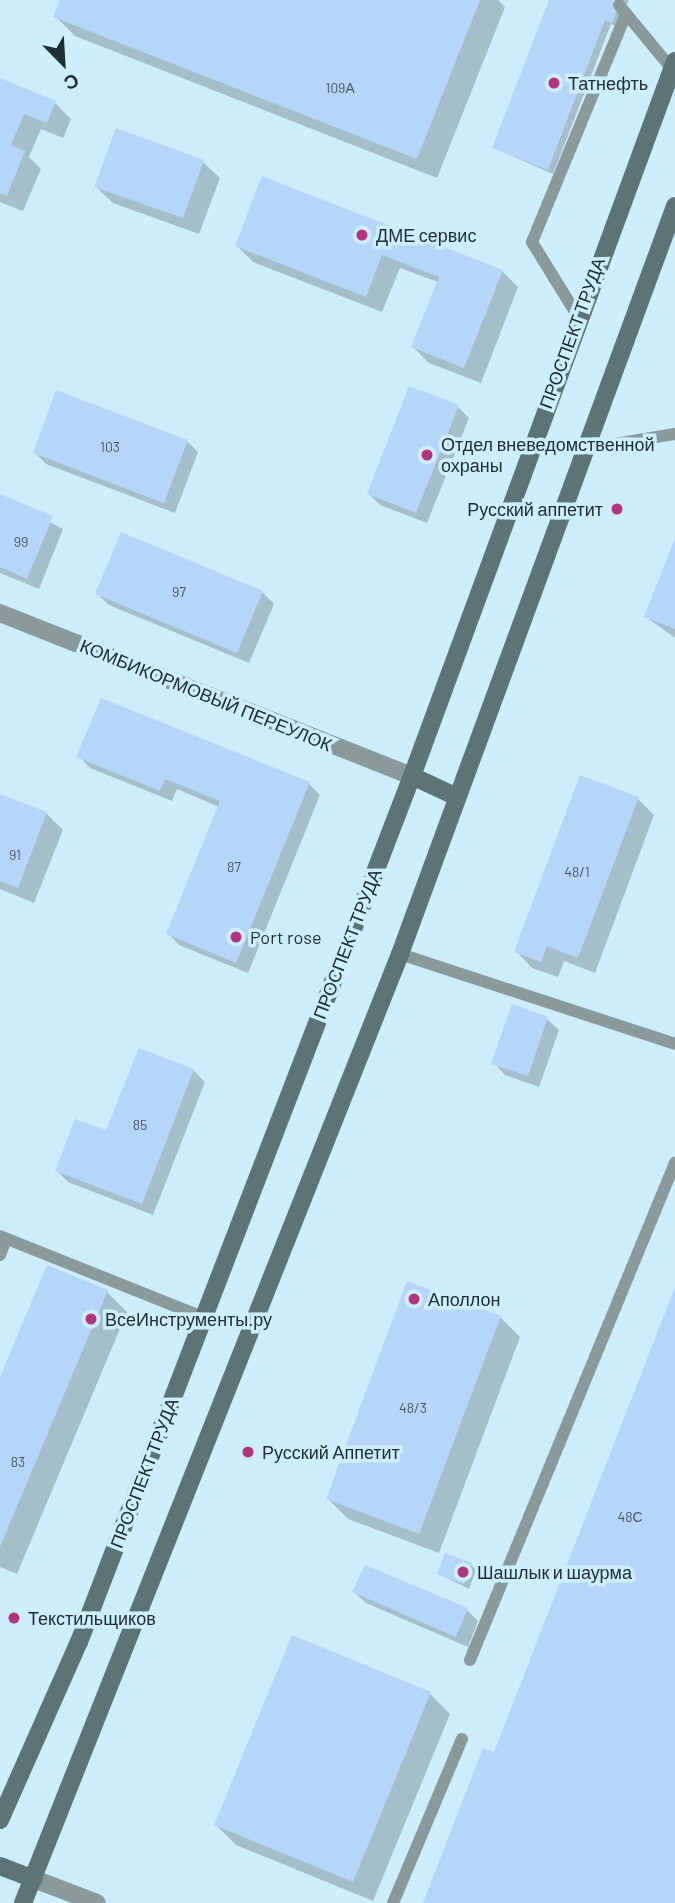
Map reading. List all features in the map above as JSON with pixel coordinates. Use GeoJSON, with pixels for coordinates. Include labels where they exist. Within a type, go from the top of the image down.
{"type":"FeatureCollection","features":[{"type":"Feature","properties":{"kind":"main road","name":"ПРОСПЕКТ ТРУДА"},"geometry":{"type":"LineString","coordinates":[[0,1820],[79,1642],[412,776],[577,315],[674,65]]}},
{"type":"Feature","properties":{"kind":"main road"},"geometry":{"type":"LineString","coordinates":[[23,1903],[400,954],[675,206]]}},
{"type":"Feature","properties":{"kind":"main road"},"geometry":{"type":"LineString","coordinates":[[412,776],[457,797]]}},
{"type":"Feature","properties":{"kind":"main road"},"geometry":{"type":"LineString","coordinates":[[0,1866],[34,1879]]}},
{"type":"Feature","properties":{"kind":"street","name":"КОМБИКОРМОВЫЙ ПЕРЕУЛОК"},"geometry":{"type":"LineString","coordinates":[[0,613],[412,776]]}},
{"type":"Feature","properties":{"kind":"street"},"geometry":{"type":"LineString","coordinates":[[34,1879],[97,1903]]}},
{"type":"Feature","properties":{"kind":"lane"},"geometry":{"type":"LineString","coordinates":[[577,315],[532,242],[623,10],[674,65]]}},
{"type":"Feature","properties":{"kind":"lane"},"geometry":{"type":"LineString","coordinates":[[585,449],[675,434]]}},
{"type":"Feature","properties":{"kind":"lane"},"geometry":{"type":"LineString","coordinates":[[400,954],[675,1044]]}},
{"type":"Feature","properties":{"kind":"lane"},"geometry":{"type":"LineString","coordinates":[[470,1660],[675,1163]]}},
{"type":"Feature","properties":{"kind":"lane"},"geometry":{"type":"LineString","coordinates":[[0,1255],[3,1237],[203,1317]]}},
{"type":"Feature","properties":{"kind":"lane"},"geometry":{"type":"LineString","coordinates":[[393,1903],[462,1739]]}},
{"type":"Feature","properties":{"kind":"building"},"geometry":{"type":"Polygon","coordinates":[[[60,0],[480,0],[417,159],[53,17],[60,0]]]}},
{"type":"Feature","properties":{"kind":"building"},"geometry":{"type":"Polygon","coordinates":[[[549,0],[621,0],[612,23],[605,20],[548,170],[492,148],[549,0]]]}},
{"type":"Feature","properties":{"kind":"building"},"geometry":{"type":"Polygon","coordinates":[[[0,78],[56,101],[47,123],[24,114],[11,145],[25,151],[7,196],[0,193],[0,78]]]}},
{"type":"Feature","properties":{"kind":"building"},"geometry":{"type":"Polygon","coordinates":[[[116,128],[204,160],[183,218],[94,187],[116,128]]]}},
{"type":"Feature","properties":{"kind":"building"},"geometry":{"type":"Polygon","coordinates":[[[262,176],[503,270],[464,368],[411,347],[439,277],[382,255],[366,297],[235,246],[262,176]]]}},
{"type":"Feature","properties":{"kind":"building"},"geometry":{"type":"Polygon","coordinates":[[[409,386],[459,405],[416,513],[367,494],[409,386]]]}},
{"type":"Feature","properties":{"kind":"building"},"geometry":{"type":"Polygon","coordinates":[[[56,390],[188,440],[164,503],[33,453],[56,390]]]}},
{"type":"Feature","properties":{"kind":"building"},"geometry":{"type":"Polygon","coordinates":[[[0,494],[53,516],[27,579],[0,567],[0,494]]]}},
{"type":"Feature","properties":{"kind":"building"},"geometry":{"type":"Polygon","coordinates":[[[121,532],[263,591],[237,653],[95,594],[121,532]]]}},
{"type":"Feature","properties":{"kind":"building"},"geometry":{"type":"Polygon","coordinates":[[[675,538],[675,629],[644,617],[675,538]]]}},
{"type":"Feature","properties":{"kind":"building"},"geometry":{"type":"Polygon","coordinates":[[[101,698],[310,782],[236,963],[166,934],[220,801],[165,779],[160,791],[76,757],[101,698]]]}},
{"type":"Feature","properties":{"kind":"building"},"geometry":{"type":"Polygon","coordinates":[[[580,775],[639,797],[578,958],[547,946],[541,962],[514,952],[580,775]]]}},
{"type":"Feature","properties":{"kind":"building"},"geometry":{"type":"Polygon","coordinates":[[[0,794],[47,812],[18,888],[0,881],[0,794]]]}},
{"type":"Feature","properties":{"kind":"building"},"geometry":{"type":"Polygon","coordinates":[[[512,1004],[548,1017],[528,1076],[491,1064],[512,1004]]]}},
{"type":"Feature","properties":{"kind":"building"},"geometry":{"type":"Polygon","coordinates":[[[139,1048],[194,1069],[142,1204],[55,1171],[75,1119],[106,1130],[139,1048]]]}},
{"type":"Feature","properties":{"kind":"building"},"geometry":{"type":"Polygon","coordinates":[[[47,1265],[108,1290],[0,1547],[0,1377],[47,1265]]]}},
{"type":"Feature","properties":{"kind":"building"},"geometry":{"type":"Polygon","coordinates":[[[407,1281],[501,1316],[419,1534],[326,1499],[407,1281]]]}},
{"type":"Feature","properties":{"kind":"building"},"geometry":{"type":"Polygon","coordinates":[[[675,1287],[675,1903],[423,1903],[483,1748],[494,1752],[675,1287]]]}},
{"type":"Feature","properties":{"kind":"building"},"geometry":{"type":"Polygon","coordinates":[[[445,1553],[472,1563],[464,1584],[437,1574],[445,1553]]]}},
{"type":"Feature","properties":{"kind":"building"},"geometry":{"type":"Polygon","coordinates":[[[365,1565],[468,1608],[456,1637],[352,1592],[365,1565]]]}},
{"type":"Feature","properties":{"kind":"building"},"geometry":{"type":"Polygon","coordinates":[[[292,1635],[431,1692],[353,1882],[214,1825],[292,1635]]]}},
{"type":"Feature","properties":{"kind":"place","name":"Татнефть"},"geometry":{"type":"Point","coordinates":[554,83]}},
{"type":"Feature","properties":{"kind":"place","name":"ДМЕ сервис"},"geometry":{"type":"Point","coordinates":[362,235]}},
{"type":"Feature","properties":{"kind":"place","name":"Отдел вневедомственной охраны"},"geometry":{"type":"Point","coordinates":[427,455]}},
{"type":"Feature","properties":{"kind":"place","name":"Русский аппетит"},"geometry":{"type":"Point","coordinates":[617,509]}},
{"type":"Feature","properties":{"kind":"place","name":"Port rose"},"geometry":{"type":"Point","coordinates":[236,937]}},
{"type":"Feature","properties":{"kind":"place","name":"Аполлон"},"geometry":{"type":"Point","coordinates":[414,1299]}},
{"type":"Feature","properties":{"kind":"place","name":"ВсеИнструменты.ру"},"geometry":{"type":"Point","coordinates":[91,1319]}},
{"type":"Feature","properties":{"kind":"place","name":"Русский Аппетит"},"geometry":{"type":"Point","coordinates":[248,1452]}},
{"type":"Feature","properties":{"kind":"place","name":"Шашлык и шаурма"},"geometry":{"type":"Point","coordinates":[463,1572]}},
{"type":"Feature","properties":{"kind":"place","name":"Текстильщиков"},"geometry":{"type":"Point","coordinates":[14,1618]}}]}
